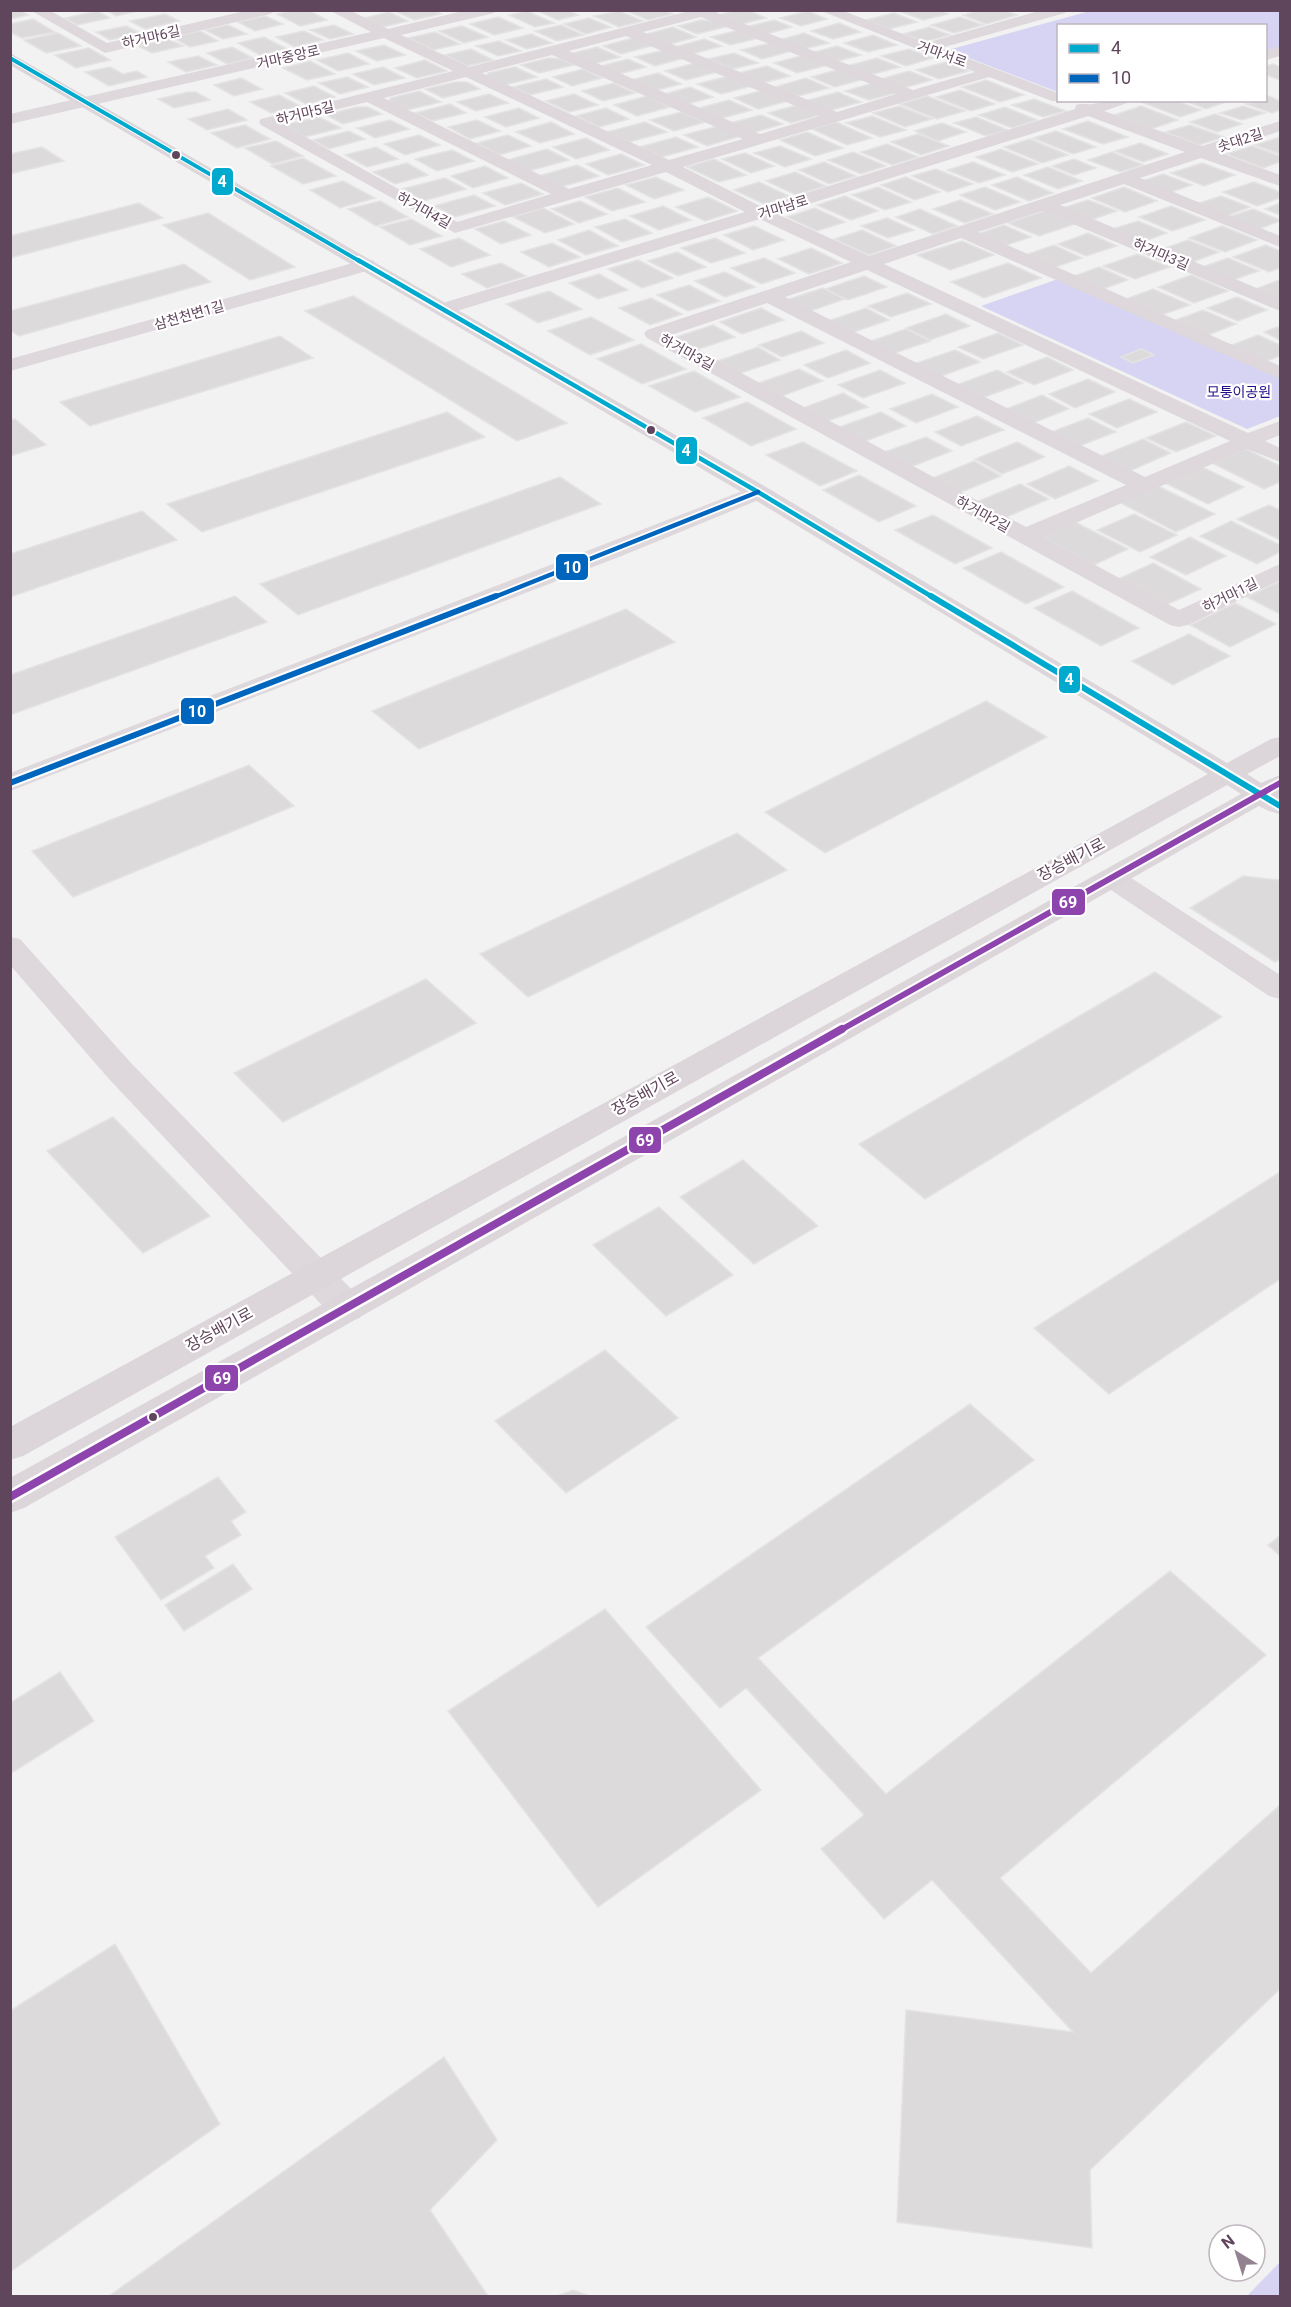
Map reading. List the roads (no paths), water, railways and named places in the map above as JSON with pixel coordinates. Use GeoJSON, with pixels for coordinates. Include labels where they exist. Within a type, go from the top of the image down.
{"type":"FeatureCollection","features":[{"type":"Feature","properties":{"kind":"street","name":"하거마6길"},"geometry":{"type":"LineString","coordinates":[[37,10],[105,48],[270,10]]}},
{"type":"Feature","properties":{"kind":"street"},"geometry":{"type":"LineString","coordinates":[[336,10],[668,166],[761,213],[1281,456]]}},
{"type":"Feature","properties":{"kind":"street","name":"거마중앙로"},"geometry":{"type":"LineString","coordinates":[[10,119],[489,10]]}},
{"type":"Feature","properties":{"kind":"street","name":"거마서로"},"geometry":{"type":"LineString","coordinates":[[826,10],[1057,97]]}},
{"type":"Feature","properties":{"kind":"street"},"geometry":{"type":"LineString","coordinates":[[925,48],[1060,10]]}},
{"type":"Feature","properties":{"kind":"street","name":"하거마5길"},"geometry":{"type":"LineString","coordinates":[[354,172],[267,122],[708,12],[912,95]]}},
{"type":"Feature","properties":{"kind":"street"},"geometry":{"type":"LineString","coordinates":[[848,20],[870,14]]}},
{"type":"Feature","properties":{"kind":"street","name":"하거마6길"},"geometry":{"type":"LineString","coordinates":[[182,16],[202,26]]}},
{"type":"Feature","properties":{"kind":"street"},"geometry":{"type":"LineString","coordinates":[[629,32],[836,117]]}},
{"type":"Feature","properties":{"kind":"street"},"geometry":{"type":"LineString","coordinates":[[554,50],[759,140]]}},
{"type":"Feature","properties":{"kind":"street"},"geometry":{"type":"LineString","coordinates":[[10,58],[758,492],[1228,775],[1274,794]]}},
{"type":"Feature","properties":{"kind":"street","name":"하거마4길"},"geometry":{"type":"LineString","coordinates":[[354,172],[455,228],[991,72]]}},
{"type":"Feature","properties":{"kind":"street"},"geometry":{"type":"LineString","coordinates":[[370,97],[568,196]]}},
{"type":"Feature","properties":{"kind":"street"},"geometry":{"type":"LineString","coordinates":[[1069,102],[1281,181]]}},
{"type":"Feature","properties":{"kind":"street","name":"거마남로"},"geometry":{"type":"LineString","coordinates":[[443,309],[761,213],[1115,102]]}},
{"type":"Feature","properties":{"kind":"street","name":"솟대2길"},"geometry":{"type":"LineString","coordinates":[[1202,153],[1280,127]]}},
{"type":"Feature","properties":{"kind":"street","name":"하거마3길"},"geometry":{"type":"LineString","coordinates":[[827,429],[654,334],[1202,153]]}},
{"type":"Feature","properties":{"kind":"street"},"geometry":{"type":"LineString","coordinates":[[1125,178],[1281,242]]}},
{"type":"Feature","properties":{"kind":"street","name":"하거마3길"},"geometry":{"type":"LineString","coordinates":[[1044,205],[1281,305]]}},
{"type":"Feature","properties":{"kind":"street"},"geometry":{"type":"LineString","coordinates":[[962,232],[1281,373]]}},
{"type":"Feature","properties":{"kind":"street","name":"삼천천변1길"},"geometry":{"type":"LineString","coordinates":[[10,365],[367,264]]}},
{"type":"Feature","properties":{"kind":"street"},"geometry":{"type":"LineString","coordinates":[[769,296],[1144,485]]}},
{"type":"Feature","properties":{"kind":"street","name":"하거마2길"},"geometry":{"type":"LineString","coordinates":[[827,429],[1025,536],[1281,427]]}},
{"type":"Feature","properties":{"kind":"street"},"geometry":{"type":"LineString","coordinates":[[10,783],[611,552],[758,492]]}},
{"type":"Feature","properties":{"kind":"street","name":"하거마1길"},"geometry":{"type":"LineString","coordinates":[[1025,536],[1179,620],[1281,570]]}},
{"type":"Feature","properties":{"kind":"street","name":"장승배기로"},"geometry":{"type":"LineString","coordinates":[[10,1444],[1281,745]]}},
{"type":"Feature","properties":{"kind":"street"},"geometry":{"type":"LineString","coordinates":[[10,1497],[1112,878],[1274,794]]}},
{"type":"Feature","properties":{"kind":"street"},"geometry":{"type":"LineString","coordinates":[[1112,878],[1281,989]]}},
{"type":"Feature","properties":{"kind":"street"},"geometry":{"type":"LineString","coordinates":[[10,946],[120,1071],[347,1308]]}},
{"type":"Feature","properties":{"kind":"park label","name":"모퉁이공원"},"geometry":{"type":"Point","coordinates":[1239,392]}}]}
